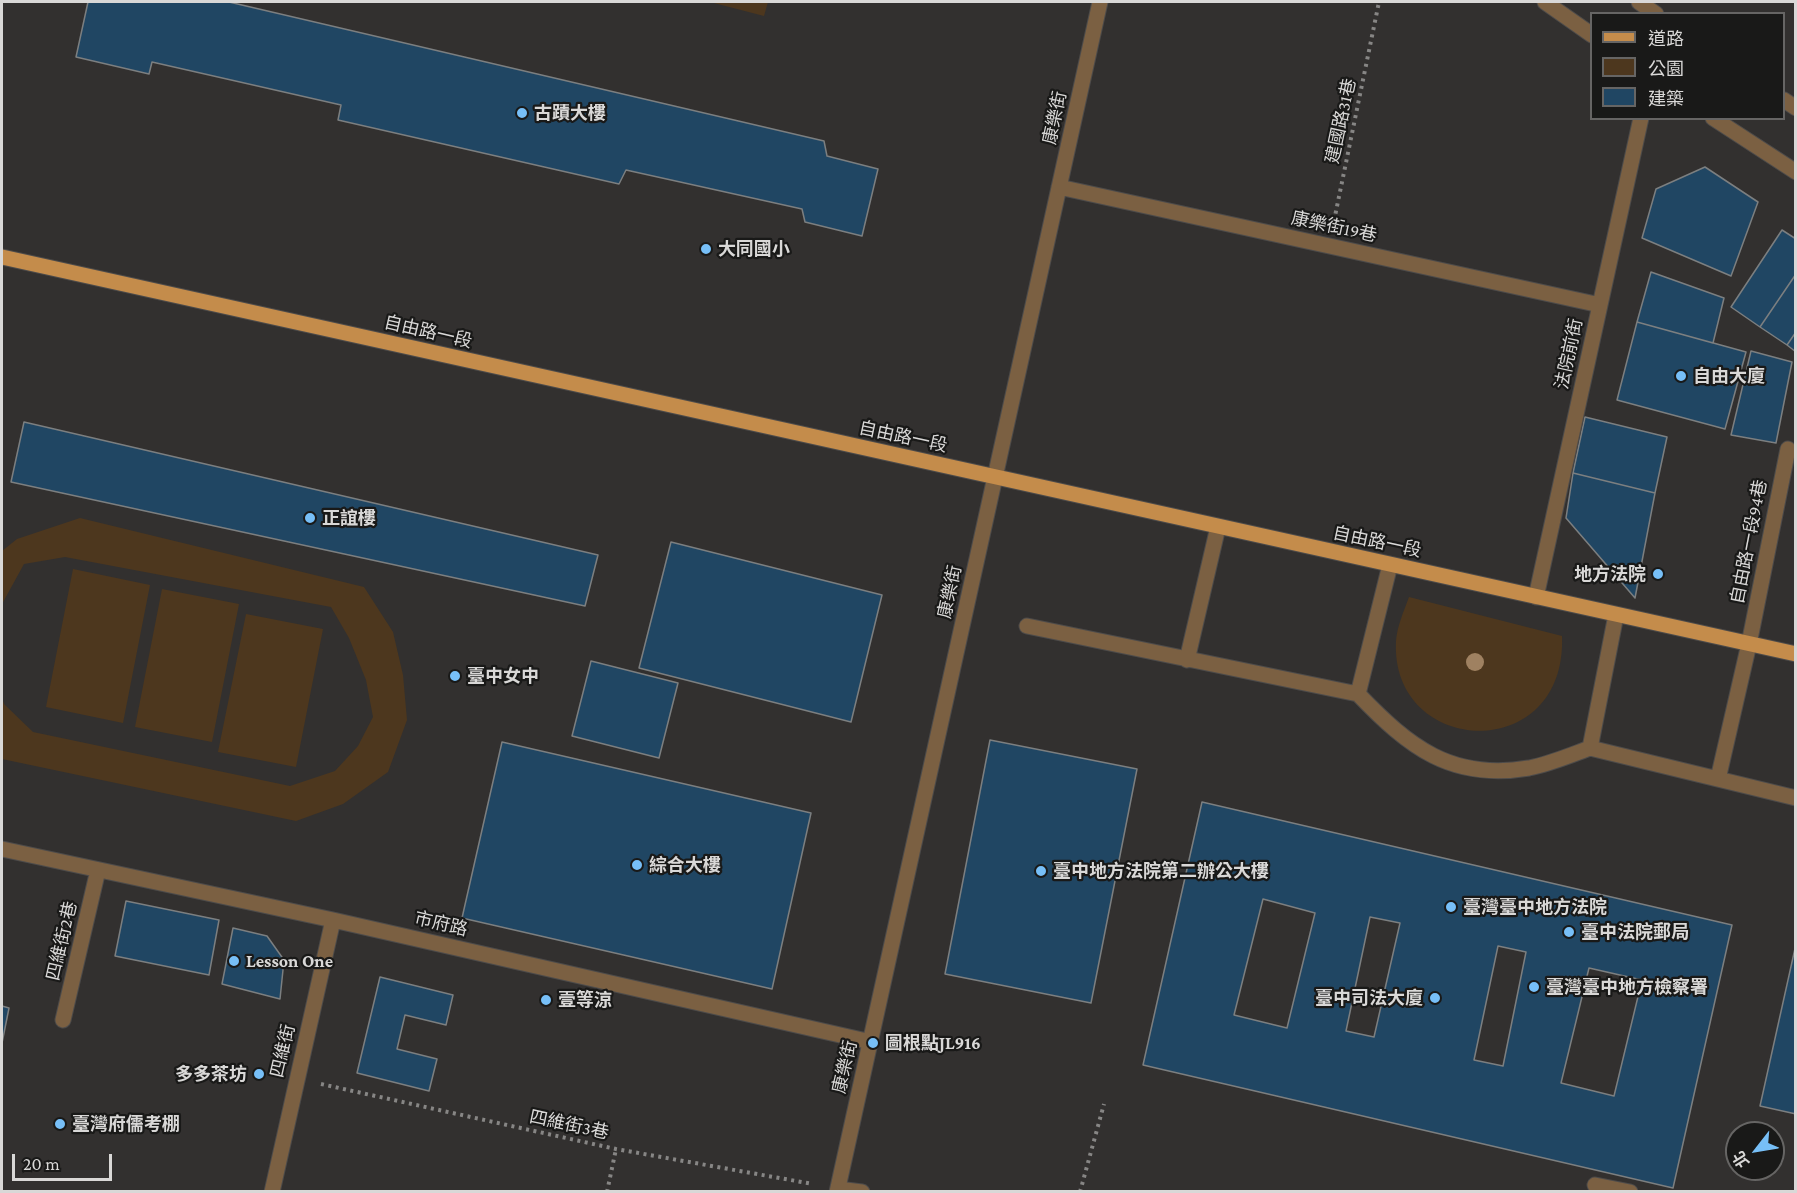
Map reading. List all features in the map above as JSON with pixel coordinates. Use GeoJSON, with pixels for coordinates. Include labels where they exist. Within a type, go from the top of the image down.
{"type":"FeatureCollection","features":[{"type":"Feature","properties":{"kind":"main road","name":"自由路一段"},"geometry":{"type":"LineString","coordinates":[[2,257],[1796,654]]}},
{"type":"Feature","properties":{"kind":"street","name":"康樂街"},"geometry":{"type":"LineString","coordinates":[[837,1190],[1100,2]]}},
{"type":"Feature","properties":{"kind":"street"},"geometry":{"type":"LineString","coordinates":[[1545,2],[1590,34]]}},
{"type":"Feature","properties":{"kind":"street"},"geometry":{"type":"LineString","coordinates":[[1639,2],[1653,12]]}},
{"type":"Feature","properties":{"kind":"street","name":"法院前街"},"geometry":{"type":"LineString","coordinates":[[1536,597],[1641,120]]}},
{"type":"Feature","properties":{"kind":"street"},"geometry":{"type":"LineString","coordinates":[[1716,120],[1796,172]]}},
{"type":"Feature","properties":{"kind":"street","name":"康樂街19巷"},"geometry":{"type":"LineString","coordinates":[[1059,187],[1600,305]]}},
{"type":"Feature","properties":{"kind":"street","name":"自由路一段94巷"},"geometry":{"type":"LineString","coordinates":[[1718,779],[1749,644],[1788,449]]}},
{"type":"Feature","properties":{"kind":"street"},"geometry":{"type":"LineString","coordinates":[[1187,660],[1218,527]]}},
{"type":"Feature","properties":{"kind":"street"},"geometry":{"type":"LineString","coordinates":[[1358,694],[1390,565]]}},
{"type":"Feature","properties":{"kind":"street"},"geometry":{"type":"LineString","coordinates":[[1590,748],[1616,615]]}},
{"type":"Feature","properties":{"kind":"street"},"geometry":{"type":"LineString","coordinates":[[1027,626],[1358,694],[1392,729],[1430,755],[1463,769],[1497,772],[1531,768],[1590,748],[1796,798]]}},
{"type":"Feature","properties":{"kind":"street","name":"市府路"},"geometry":{"type":"LineString","coordinates":[[2,849],[333,920],[871,1042]]}},
{"type":"Feature","properties":{"kind":"street","name":"四維街2巷"},"geometry":{"type":"LineString","coordinates":[[63,1020],[98,870]]}},
{"type":"Feature","properties":{"kind":"street","name":"四維街"},"geometry":{"type":"LineString","coordinates":[[272,1191],[333,920]]}},
{"type":"Feature","properties":{"kind":"street"},"geometry":{"type":"LineString","coordinates":[[1595,1185],[1630,1191]]}},
{"type":"Feature","properties":{"kind":"street"},"geometry":{"type":"LineString","coordinates":[[837,1190],[862,1191]]}},
{"type":"Feature","properties":{"kind":"path","name":"建國路31巷"},"geometry":{"type":"LineString","coordinates":[[1329,246],[1379,2]]}},
{"type":"Feature","properties":{"kind":"path","name":"四維街3巷"},"geometry":{"type":"LineString","coordinates":[[297,1079],[616,1149],[837,1190]]}},
{"type":"Feature","properties":{"kind":"path"},"geometry":{"type":"LineString","coordinates":[[1080,1191],[1104,1104]]}},
{"type":"Feature","properties":{"kind":"path"},"geometry":{"type":"LineString","coordinates":[[607,1191],[616,1149]]}},
{"type":"Feature","properties":{"kind":"green space"},"geometry":{"type":"Polygon","coordinates":[[[710,2],[768,2],[764,16],[710,2]]]}},
{"type":"Feature","properties":{"kind":"green space"},"geometry":{"type":"Polygon","coordinates":[[[80,518],[364,587],[393,632],[403,675],[407,720],[388,772],[343,804],[296,821],[2,759],[2,698],[4,704],[33,732],[290,786],[335,771],[358,746],[373,717],[366,680],[349,638],[331,607],[65,557],[24,564],[2,604],[2,551],[17,539],[80,518]]]}},
{"type":"Feature","properties":{"kind":"green space"},"geometry":{"type":"Polygon","coordinates":[[[73,569],[150,585],[123,723],[46,707],[73,569]]]}},
{"type":"Feature","properties":{"kind":"green space"},"geometry":{"type":"Polygon","coordinates":[[[162,589],[239,604],[212,742],[135,727],[162,589]]]}},
{"type":"Feature","properties":{"kind":"green space"},"geometry":{"type":"Polygon","coordinates":[[[1409,597],[1562,636],[1556,678],[1537,708],[1510,725],[1479,731],[1447,725],[1420,707],[1402,679],[1396,641],[1399,624],[1409,597]]]}},
{"type":"Feature","properties":{"kind":"green space"},"geometry":{"type":"Polygon","coordinates":[[[246,614],[323,629],[296,767],[218,752],[246,614]]]}},
{"type":"Feature","properties":{"kind":"building","name":"古蹟大樓"},"geometry":{"type":"Polygon","coordinates":[[[88,2],[229,2],[824,141],[827,156],[878,169],[862,236],[805,222],[802,209],[626,170],[619,184],[338,120],[341,105],[152,62],[149,74],[76,57],[88,2]]]}},
{"type":"Feature","properties":{"kind":"building"},"geometry":{"type":"Polygon","coordinates":[[[1705,167],[1758,202],[1731,276],[1642,238],[1656,189],[1705,167]]]}},
{"type":"Feature","properties":{"kind":"building"},"geometry":{"type":"Polygon","coordinates":[[[1782,230],[1796,239],[1796,274],[1760,327],[1731,307],[1782,230]]]}},
{"type":"Feature","properties":{"kind":"building"},"geometry":{"type":"Polygon","coordinates":[[[1651,272],[1724,298],[1713,343],[1637,322],[1651,272]]]}},
{"type":"Feature","properties":{"kind":"building"},"geometry":{"type":"Polygon","coordinates":[[[1796,274],[1796,332],[1787,345],[1760,327],[1796,274]]]}},
{"type":"Feature","properties":{"kind":"building","name":"自由大廈"},"geometry":{"type":"Polygon","coordinates":[[[1637,322],[1746,352],[1725,429],[1617,400],[1637,322]]]}},
{"type":"Feature","properties":{"kind":"building"},"geometry":{"type":"Polygon","coordinates":[[[1796,332],[1796,352],[1787,345],[1796,332]]]}},
{"type":"Feature","properties":{"kind":"building"},"geometry":{"type":"Polygon","coordinates":[[[1751,351],[1792,362],[1776,443],[1731,435],[1751,351]]]}},
{"type":"Feature","properties":{"kind":"building"},"geometry":{"type":"Polygon","coordinates":[[[1585,417],[1667,437],[1655,493],[1573,473],[1585,417]]]}},
{"type":"Feature","properties":{"kind":"building","name":"正誼樓"},"geometry":{"type":"Polygon","coordinates":[[[24,422],[598,555],[585,606],[11,482],[24,422]]]}},
{"type":"Feature","properties":{"kind":"building"},"geometry":{"type":"Polygon","coordinates":[[[1573,473],[1655,493],[1635,598],[1566,518],[1573,473]]]}},
{"type":"Feature","properties":{"kind":"building"},"geometry":{"type":"Polygon","coordinates":[[[671,542],[882,595],[851,722],[639,668],[671,542]]]}},
{"type":"Feature","properties":{"kind":"building"},"geometry":{"type":"Polygon","coordinates":[[[591,661],[678,683],[659,758],[572,736],[591,661]]]}},
{"type":"Feature","properties":{"kind":"building","name":"臺中地方法院第二辦公大樓"},"geometry":{"type":"Polygon","coordinates":[[[990,740],[1137,769],[1091,1003],[945,974],[990,740]]]}},
{"type":"Feature","properties":{"kind":"building","name":"綜合大樓"},"geometry":{"type":"Polygon","coordinates":[[[502,742],[811,813],[772,989],[462,918],[502,742]]]}},
{"type":"Feature","properties":{"kind":"building","name":"臺中司法大廈"},"geometry":{"type":"Polygon","coordinates":[[[1202,802],[1732,925],[1673,1188],[1143,1065],[1202,802]],[[1263,899],[1234,1015],[1287,1028],[1315,913],[1263,899]],[[1370,917],[1346,1031],[1374,1037],[1400,923],[1370,917]],[[1498,946],[1474,1060],[1503,1066],[1526,952],[1498,946]],[[1589,968],[1561,1083],[1614,1096],[1642,980],[1589,968]]]}},
{"type":"Feature","properties":{"kind":"building"},"geometry":{"type":"Polygon","coordinates":[[[126,901],[219,920],[209,975],[115,956],[126,901]]]}},
{"type":"Feature","properties":{"kind":"building"},"geometry":{"type":"Polygon","coordinates":[[[233,928],[267,936],[284,960],[280,999],[222,984],[233,928]]]}},
{"type":"Feature","properties":{"kind":"building"},"geometry":{"type":"Polygon","coordinates":[[[1796,944],[1796,1114],[1760,1106],[1796,944]]]}},
{"type":"Feature","properties":{"kind":"building"},"geometry":{"type":"Polygon","coordinates":[[[380,977],[453,995],[446,1025],[405,1015],[397,1049],[437,1059],[429,1091],[357,1073],[380,977]]]}},
{"type":"Feature","properties":{"kind":"building"},"geometry":{"type":"Polygon","coordinates":[[[2,1006],[9,1008],[2,1043],[2,1006]]]}},
{"type":"Feature","properties":{"kind":"place","name":"古蹟大樓"},"geometry":{"type":"Point","coordinates":[522,113]}},
{"type":"Feature","properties":{"kind":"place","name":"大同國小"},"geometry":{"type":"Point","coordinates":[706,249]}},
{"type":"Feature","properties":{"kind":"place","name":"自由大廈"},"geometry":{"type":"Point","coordinates":[1681,376]}},
{"type":"Feature","properties":{"kind":"place","name":"正誼樓"},"geometry":{"type":"Point","coordinates":[310,518]}},
{"type":"Feature","properties":{"kind":"place","name":"地方法院"},"geometry":{"type":"Point","coordinates":[1658,574]}},
{"type":"Feature","properties":{"kind":"place","name":"臺中女中"},"geometry":{"type":"Point","coordinates":[455,676]}},
{"type":"Feature","properties":{"kind":"place","name":"綜合大樓"},"geometry":{"type":"Point","coordinates":[637,865]}},
{"type":"Feature","properties":{"kind":"place","name":"臺中地方法院第二辦公大樓"},"geometry":{"type":"Point","coordinates":[1041,871]}},
{"type":"Feature","properties":{"kind":"place","name":"臺灣臺中地方法院"},"geometry":{"type":"Point","coordinates":[1451,907]}},
{"type":"Feature","properties":{"kind":"place","name":"臺中法院郵局"},"geometry":{"type":"Point","coordinates":[1569,932]}},
{"type":"Feature","properties":{"kind":"place","name":"Lesson One"},"geometry":{"type":"Point","coordinates":[234,961]}},
{"type":"Feature","properties":{"kind":"place","name":"臺灣臺中地方檢察署"},"geometry":{"type":"Point","coordinates":[1534,987]}},
{"type":"Feature","properties":{"kind":"place","name":"臺中司法大廈"},"geometry":{"type":"Point","coordinates":[1435,998]}},
{"type":"Feature","properties":{"kind":"place","name":"壹等涼"},"geometry":{"type":"Point","coordinates":[546,1000]}},
{"type":"Feature","properties":{"kind":"place","name":"圖根點JL916"},"geometry":{"type":"Point","coordinates":[873,1043]}},
{"type":"Feature","properties":{"kind":"place","name":"多多茶坊"},"geometry":{"type":"Point","coordinates":[259,1074]}},
{"type":"Feature","properties":{"kind":"place","name":"臺灣府儒考棚"},"geometry":{"type":"Point","coordinates":[60,1124]}}]}
